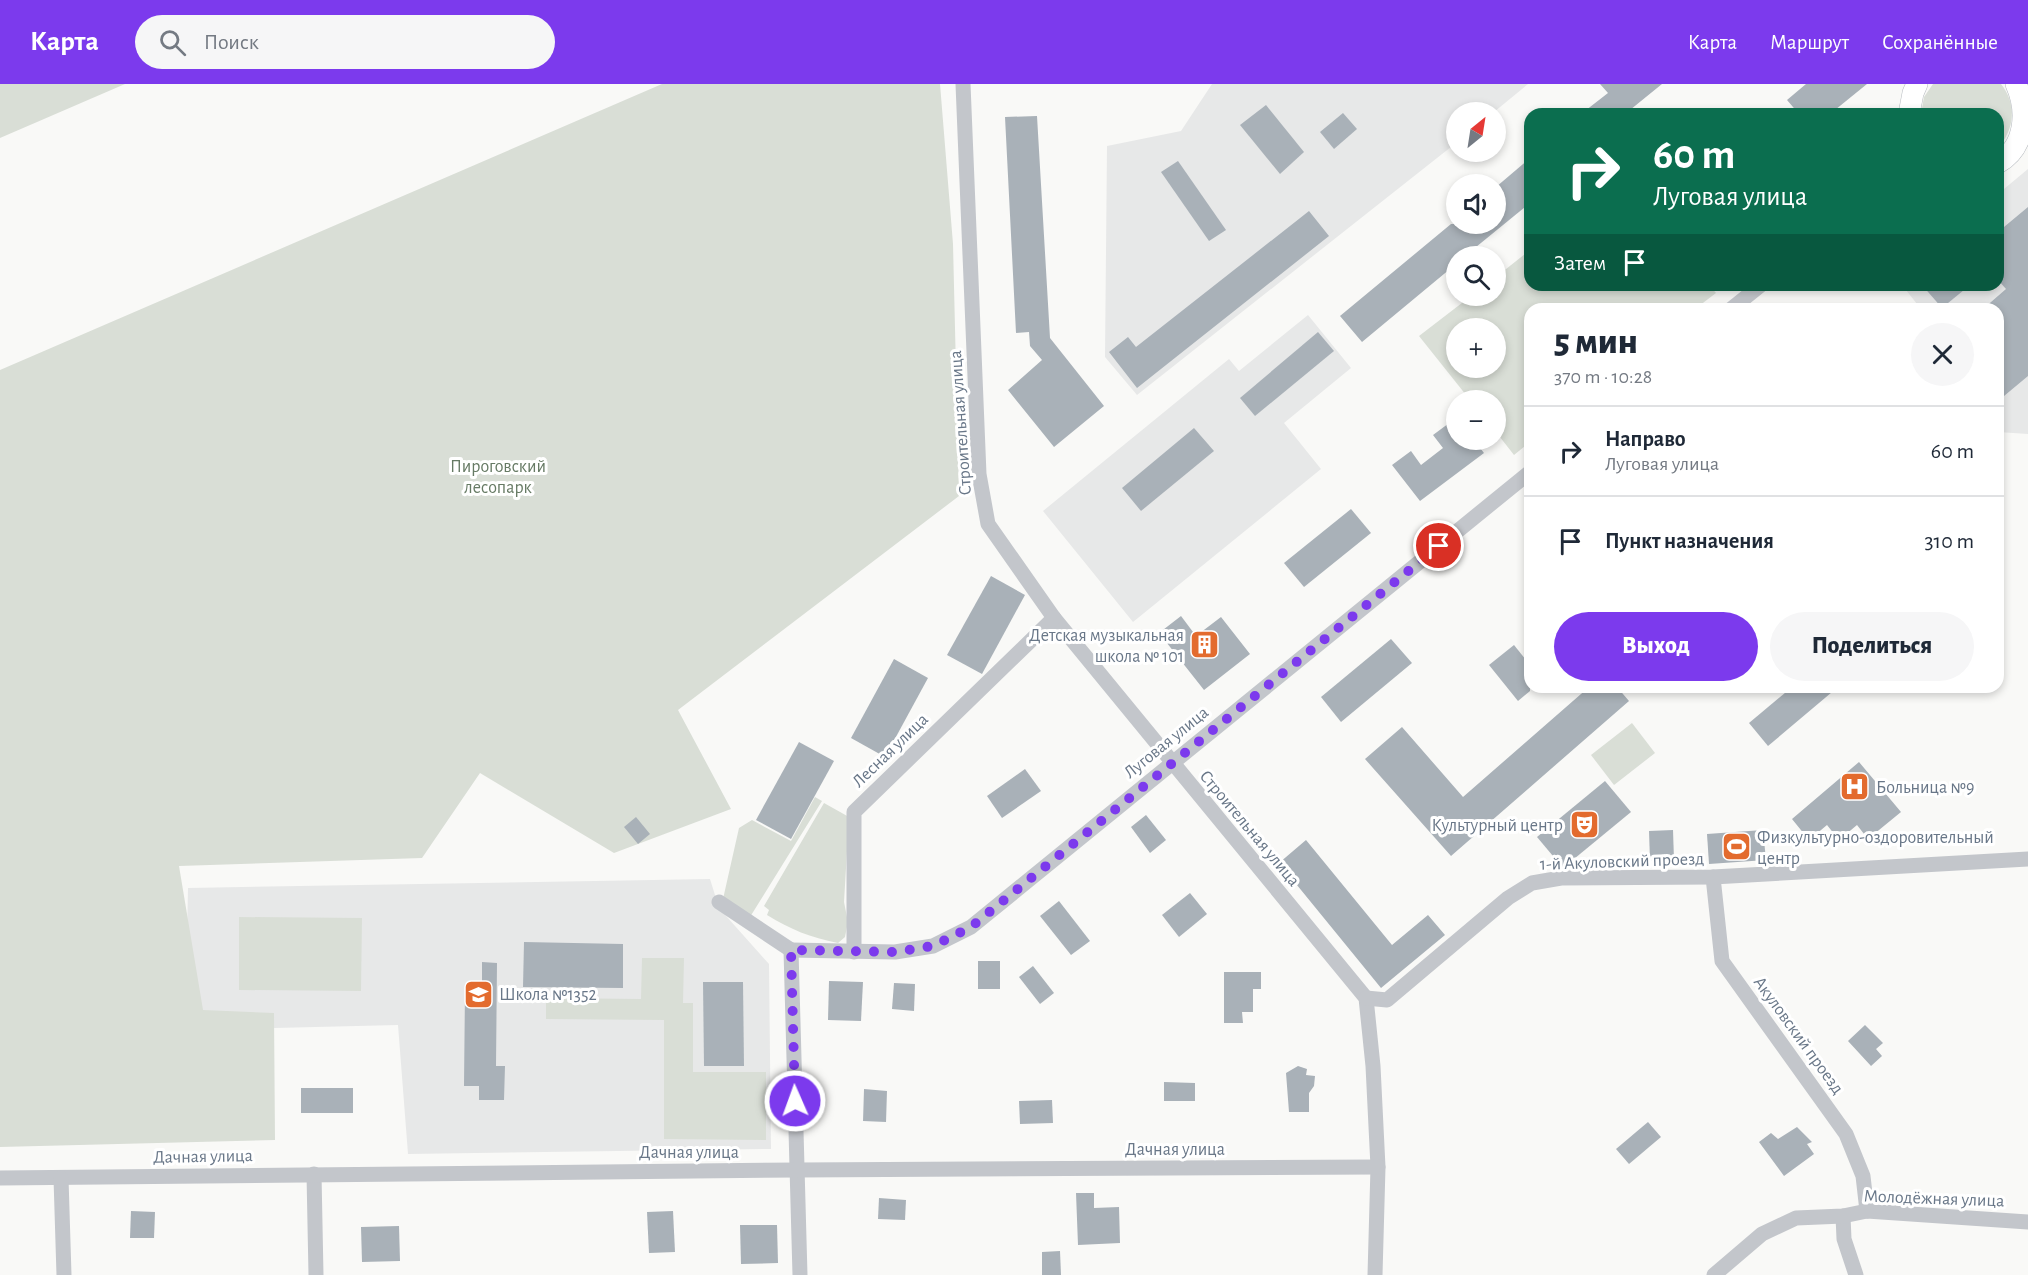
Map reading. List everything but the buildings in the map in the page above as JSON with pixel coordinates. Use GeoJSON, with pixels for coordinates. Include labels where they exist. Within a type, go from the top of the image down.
{"type":"FeatureCollection","features":[{"type":"Feature","properties":{"kind":"street","name":"Строительная улица"},"geometry":{"type":"LineString","coordinates":[[963,84],[979,474],[988,524],[1054,618],[1366,998]]}},
{"type":"Feature","properties":{"kind":"street"},"geometry":{"type":"LineString","coordinates":[[1910,108],[1912,93],[1917,84]]}},
{"type":"Feature","properties":{"kind":"street"},"geometry":{"type":"LineString","coordinates":[[2004,158],[2014,149],[2023,128],[2025,106],[2016,84]]}},
{"type":"Feature","properties":{"kind":"street"},"geometry":{"type":"LineString","coordinates":[[1738,303],[1754,291]]}},
{"type":"Feature","properties":{"kind":"street","name":"Луговая улица"},"geometry":{"type":"LineString","coordinates":[[791,950],[895,952],[933,946],[971,927],[1524,477]]}},
{"type":"Feature","properties":{"kind":"street","name":"Лесная улица"},"geometry":{"type":"LineString","coordinates":[[854,952],[854,812],[1054,618]]}},
{"type":"Feature","properties":{"kind":"street","name":"1-й Акуловский проезд"},"geometry":{"type":"LineString","coordinates":[[1366,998],[1387,1000],[1508,898],[1532,883],[1560,878],[1713,877],[2028,859]]}},
{"type":"Feature","properties":{"kind":"street","name":"Акуловский проезд"},"geometry":{"type":"LineString","coordinates":[[1713,877],[1722,961],[1846,1134],[1863,1176],[1867,1211]]}},
{"type":"Feature","properties":{"kind":"street"},"geometry":{"type":"LineString","coordinates":[[719,902],[791,950],[800,1275]]}},
{"type":"Feature","properties":{"kind":"street"},"geometry":{"type":"LineString","coordinates":[[1366,998],[1373,1066],[1378,1167],[1375,1275]]}},
{"type":"Feature","properties":{"kind":"street","name":"Дачная улица"},"geometry":{"type":"LineString","coordinates":[[0,1178],[1378,1167]]}},
{"type":"Feature","properties":{"kind":"street"},"geometry":{"type":"LineString","coordinates":[[314,1174],[316,1275]]}},
{"type":"Feature","properties":{"kind":"street"},"geometry":{"type":"LineString","coordinates":[[61,1178],[64,1275]]}},
{"type":"Feature","properties":{"kind":"street","name":"Молодёжная улица"},"geometry":{"type":"LineString","coordinates":[[1714,1275],[1762,1234],[1796,1218],[1844,1216],[1867,1211],[2028,1222]]}},
{"type":"Feature","properties":{"kind":"street"},"geometry":{"type":"LineString","coordinates":[[1844,1216],[1844,1239],[1856,1275]]}},
{"type":"Feature","properties":{"kind":"shaded area"},"geometry":{"type":"Polygon","coordinates":[[[1212,84],[1528,84],[1506,102],[1446,102],[1446,151],[1137,395],[1105,357],[1107,146],[1181,131],[1212,84]]]}},
{"type":"Feature","properties":{"kind":"shaded area"},"geometry":{"type":"Polygon","coordinates":[[[2028,169],[2028,434],[2004,432],[2004,303],[1916,303],[1907,291],[2004,291],[2004,189],[2028,169]]]}},
{"type":"Feature","properties":{"kind":"shaded area"},"geometry":{"type":"Polygon","coordinates":[[[1308,315],[1351,368],[1284,423],[1321,469],[1133,622],[1043,511],[1229,359],[1239,371],[1308,315]]]}},
{"type":"Feature","properties":{"kind":"shaded area","name":"Школа №1352"},"geometry":{"type":"Polygon","coordinates":[[[710,879],[719,908],[769,964],[771,1149],[408,1154],[398,1025],[185,1030],[188,888],[710,879]]]}},
{"type":"Feature","properties":{"kind":"green space"},"geometry":{"type":"Polygon","coordinates":[[[0,84],[125,84],[0,138],[0,84]]]}},
{"type":"Feature","properties":{"kind":"green space","name":"Пироговский лесопарк"},"geometry":{"type":"Polygon","coordinates":[[[662,84],[940,84],[953,244],[959,496],[678,710],[731,809],[614,853],[480,773],[422,858],[179,866],[203,1010],[274,1013],[275,1140],[0,1147],[0,370],[662,84]]]}},
{"type":"Feature","properties":{"kind":"green space"},"geometry":{"type":"Polygon","coordinates":[[[1933,84],[2001,84],[2012,108],[2011,125],[2004,141],[2004,108],[1922,108],[1924,97],[1933,84]]]}},
{"type":"Feature","properties":{"kind":"green space"},"geometry":{"type":"Polygon","coordinates":[[[1524,255],[1524,291],[1714,291],[1716,293],[1703,303],[1524,303],[1524,447],[1514,455],[1506,445],[1506,390],[1462,390],[1452,378],[1506,378],[1506,318],[1446,318],[1446,370],[1419,336],[1458,306],[1506,306],[1506,269],[1524,255]]]}},
{"type":"Feature","properties":{"kind":"green space"},"geometry":{"type":"Polygon","coordinates":[[[1632,723],[1655,753],[1614,785],[1591,755],[1632,723]]]}},
{"type":"Feature","properties":{"kind":"green space"},"geometry":{"type":"Polygon","coordinates":[[[815,797],[822,801],[750,917],[723,899],[739,828],[752,820],[791,841],[815,797]]]}},
{"type":"Feature","properties":{"kind":"green space"},"geometry":{"type":"Polygon","coordinates":[[[824,803],[849,817],[844,902],[848,922],[845,937],[838,943],[784,925],[767,915],[769,910],[764,906],[824,803]]]}},
{"type":"Feature","properties":{"kind":"green space"},"geometry":{"type":"Polygon","coordinates":[[[239,917],[362,918],[361,991],[239,990],[239,917]]]}},
{"type":"Feature","properties":{"kind":"green space"},"geometry":{"type":"Polygon","coordinates":[[[642,958],[684,958],[683,1003],[693,1003],[693,1072],[766,1072],[766,1140],[664,1139],[664,1020],[546,1019],[546,998],[641,999],[642,958]]]}},
{"type":"Feature","properties":{"kind":"place","name":"Детская музыкальная школа № 101"},"geometry":{"type":"Point","coordinates":[1205,645]}},
{"type":"Feature","properties":{"kind":"place","name":"Больница №9"},"geometry":{"type":"Point","coordinates":[1855,787]}},
{"type":"Feature","properties":{"kind":"place","name":"Культурный центр"},"geometry":{"type":"Point","coordinates":[1584,825]}},
{"type":"Feature","properties":{"kind":"place","name":"Физкультурно-оздоровительный центр"},"geometry":{"type":"Point","coordinates":[1736,847]}},
{"type":"Feature","properties":{"kind":"place","name":"Школа №1352"},"geometry":{"type":"Point","coordinates":[478,994]}},
{"type":"Feature","properties":{"kind":"route"},"geometry":{"type":"LineString","coordinates":[[795,1101],[791,950],[895,952],[933,946],[971,927],[1439,546]]}}]}
